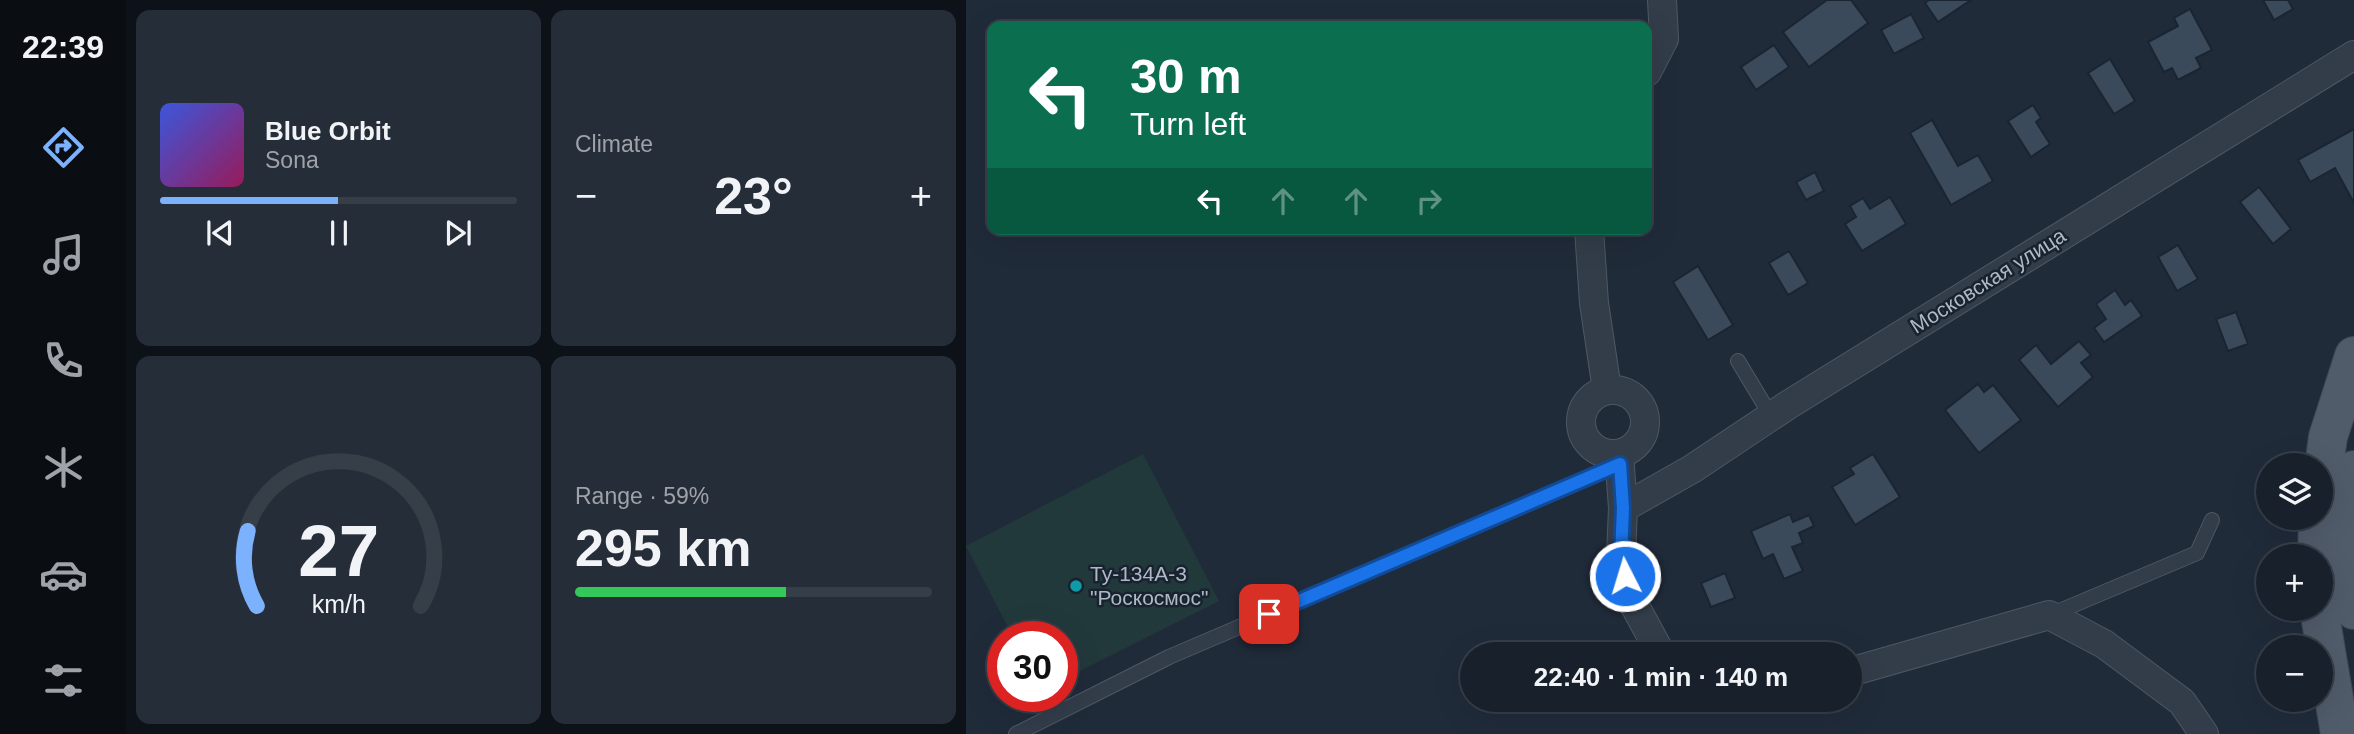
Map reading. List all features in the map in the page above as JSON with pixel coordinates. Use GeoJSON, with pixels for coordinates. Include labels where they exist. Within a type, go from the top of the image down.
{"type":"FeatureCollection","features":[{"type":"Feature","properties":{"kind":"main road"},"geometry":{"type":"LineString","coordinates":[[2326,453],[2328,437],[2354,356]]}},
{"type":"Feature","properties":{"kind":"main road"},"geometry":{"type":"LineString","coordinates":[[2354,470],[2347,551],[2354,610]]}},
{"type":"Feature","properties":{"kind":"main road"},"geometry":{"type":"LineString","coordinates":[[2321,621],[2340,734]]}},
{"type":"Feature","properties":{"kind":"street"},"geometry":{"type":"LineString","coordinates":[[1652,62],[1664,39],[1661,0]]}},
{"type":"Feature","properties":{"kind":"street","name":"Московская улица"},"geometry":{"type":"LineString","coordinates":[[1623,508],[1692,469],[1771,416],[2103,208],[2354,55]]}},
{"type":"Feature","properties":{"kind":"street"},"geometry":{"type":"LineString","coordinates":[[1589,235],[1594,303],[1607,390]]}},
{"type":"Feature","properties":{"kind":"street"},"geometry":{"type":"LineString","coordinates":[[1607,390],[1628,394],[1643,410],[1643,432],[1638,442],[1619,459],[1591,446],[1581,428],[1583,408],[1589,400],[1607,390]]}},
{"type":"Feature","properties":{"kind":"street"},"geometry":{"type":"LineString","coordinates":[[1619,459],[1623,508],[1621,556],[1629,595],[1654,642]]}},
{"type":"Feature","properties":{"kind":"street"},"geometry":{"type":"LineString","coordinates":[[1862,669],[2049,615],[2104,644],[2182,702],[2204,734]]}},
{"type":"Feature","properties":{"kind":"lane"},"geometry":{"type":"LineString","coordinates":[[1738,362],[1771,416]]}},
{"type":"Feature","properties":{"kind":"lane"},"geometry":{"type":"LineString","coordinates":[[1016,734],[1169,657],[1619,459]]}},
{"type":"Feature","properties":{"kind":"lane"},"geometry":{"type":"LineString","coordinates":[[2049,615],[2197,553],[2212,520]]}},
{"type":"Feature","properties":{"kind":"green space"},"geometry":{"type":"Polygon","coordinates":[[[1143,454],[1219,601],[1078,672],[1078,621],[1005,621],[966,546],[1143,454]]]}},
{"type":"Feature","properties":{"kind":"building"},"geometry":{"type":"Polygon","coordinates":[[[1827,0],[1851,0],[1868,23],[1809,67],[1783,32],[1827,0]]]}},
{"type":"Feature","properties":{"kind":"building"},"geometry":{"type":"Polygon","coordinates":[[[1929,0],[1971,0],[1938,22],[1925,3],[1929,0]]]}},
{"type":"Feature","properties":{"kind":"building"},"geometry":{"type":"Polygon","coordinates":[[[2263,0],[2288,0],[2293,9],[2274,20],[2263,0]]]}},
{"type":"Feature","properties":{"kind":"building"},"geometry":{"type":"Polygon","coordinates":[[[2190,9],[2212,50],[2196,58],[2201,68],[2178,80],[2172,68],[2164,72],[2148,42],[2178,26],[2174,18],[2190,9]]]}},
{"type":"Feature","properties":{"kind":"building"},"geometry":{"type":"Polygon","coordinates":[[[1911,14],[1924,38],[1894,54],[1881,30],[1911,14]]]}},
{"type":"Feature","properties":{"kind":"building"},"geometry":{"type":"Polygon","coordinates":[[[1774,45],[1789,67],[1756,90],[1741,67],[1774,45]]]}},
{"type":"Feature","properties":{"kind":"building"},"geometry":{"type":"Polygon","coordinates":[[[2110,59],[2135,101],[2114,114],[2088,73],[2110,59]]]}},
{"type":"Feature","properties":{"kind":"building"},"geometry":{"type":"Polygon","coordinates":[[[2033,105],[2041,118],[2036,122],[2050,144],[2031,157],[2008,121],[2033,105]]]}},
{"type":"Feature","properties":{"kind":"building"},"geometry":{"type":"Polygon","coordinates":[[[1932,120],[1958,166],[1978,155],[1993,181],[1951,205],[1910,133],[1932,120]]]}},
{"type":"Feature","properties":{"kind":"building"},"geometry":{"type":"Polygon","coordinates":[[[2354,129],[2354,203],[2335,168],[2310,182],[2298,160],[2354,129]]]}},
{"type":"Feature","properties":{"kind":"building"},"geometry":{"type":"Polygon","coordinates":[[[1815,172],[1824,191],[1806,200],[1796,182],[1815,172]]]}},
{"type":"Feature","properties":{"kind":"building"},"geometry":{"type":"Polygon","coordinates":[[[2259,187],[2291,229],[2273,244],[2240,202],[2259,187]]]}},
{"type":"Feature","properties":{"kind":"building"},"geometry":{"type":"Polygon","coordinates":[[[1890,197],[1906,224],[1862,251],[1845,224],[1856,217],[1850,206],[1863,198],[1870,209],[1890,197]]]}},
{"type":"Feature","properties":{"kind":"building"},"geometry":{"type":"Polygon","coordinates":[[[2178,245],[2198,279],[2177,291],[2158,257],[2178,245]]]}},
{"type":"Feature","properties":{"kind":"building"},"geometry":{"type":"Polygon","coordinates":[[[1789,251],[1808,283],[1788,295],[1769,263],[1789,251]]]}},
{"type":"Feature","properties":{"kind":"building"},"geometry":{"type":"Polygon","coordinates":[[[1698,266],[1733,325],[1708,340],[1673,282],[1698,266]]]}},
{"type":"Feature","properties":{"kind":"building"},"geometry":{"type":"Polygon","coordinates":[[[2115,290],[2125,305],[2131,300],[2142,316],[2104,342],[2094,328],[2106,319],[2096,304],[2115,290]]]}},
{"type":"Feature","properties":{"kind":"building"},"geometry":{"type":"Polygon","coordinates":[[[2236,312],[2248,344],[2228,351],[2216,319],[2236,312]]]}},
{"type":"Feature","properties":{"kind":"building"},"geometry":{"type":"Polygon","coordinates":[[[2079,341],[2091,355],[2081,363],[2093,377],[2058,407],[2019,360],[2036,345],[2051,364],[2079,341]]]}},
{"type":"Feature","properties":{"kind":"building"},"geometry":{"type":"Polygon","coordinates":[[[1978,384],[1984,392],[1993,385],[2021,420],[1979,453],[1945,410],[1978,384]]]}},
{"type":"Feature","properties":{"kind":"building"},"geometry":{"type":"Polygon","coordinates":[[[1873,454],[1900,497],[1855,525],[1832,487],[1854,474],[1850,468],[1873,454]]]}},
{"type":"Feature","properties":{"kind":"building"},"geometry":{"type":"Polygon","coordinates":[[[1790,514],[1793,522],[1809,515],[1814,526],[1799,533],[1803,543],[1792,547],[1803,571],[1784,579],[1773,554],[1763,559],[1751,531],[1790,514]]]}},
{"type":"Feature","properties":{"kind":"building"},"geometry":{"type":"Polygon","coordinates":[[[1725,573],[1735,598],[1711,607],[1701,583],[1725,573]]]}},
{"type":"Feature","properties":{"kind":"place","name":"Ту-134А-3 \"Роскосмос\""},"geometry":{"type":"Point","coordinates":[1076,586]}},
{"type":"Feature","properties":{"kind":"route"},"geometry":{"type":"LineString","coordinates":[[1269,614],[1620,464],[1623,508],[1621,556],[1625,576]]}}]}
